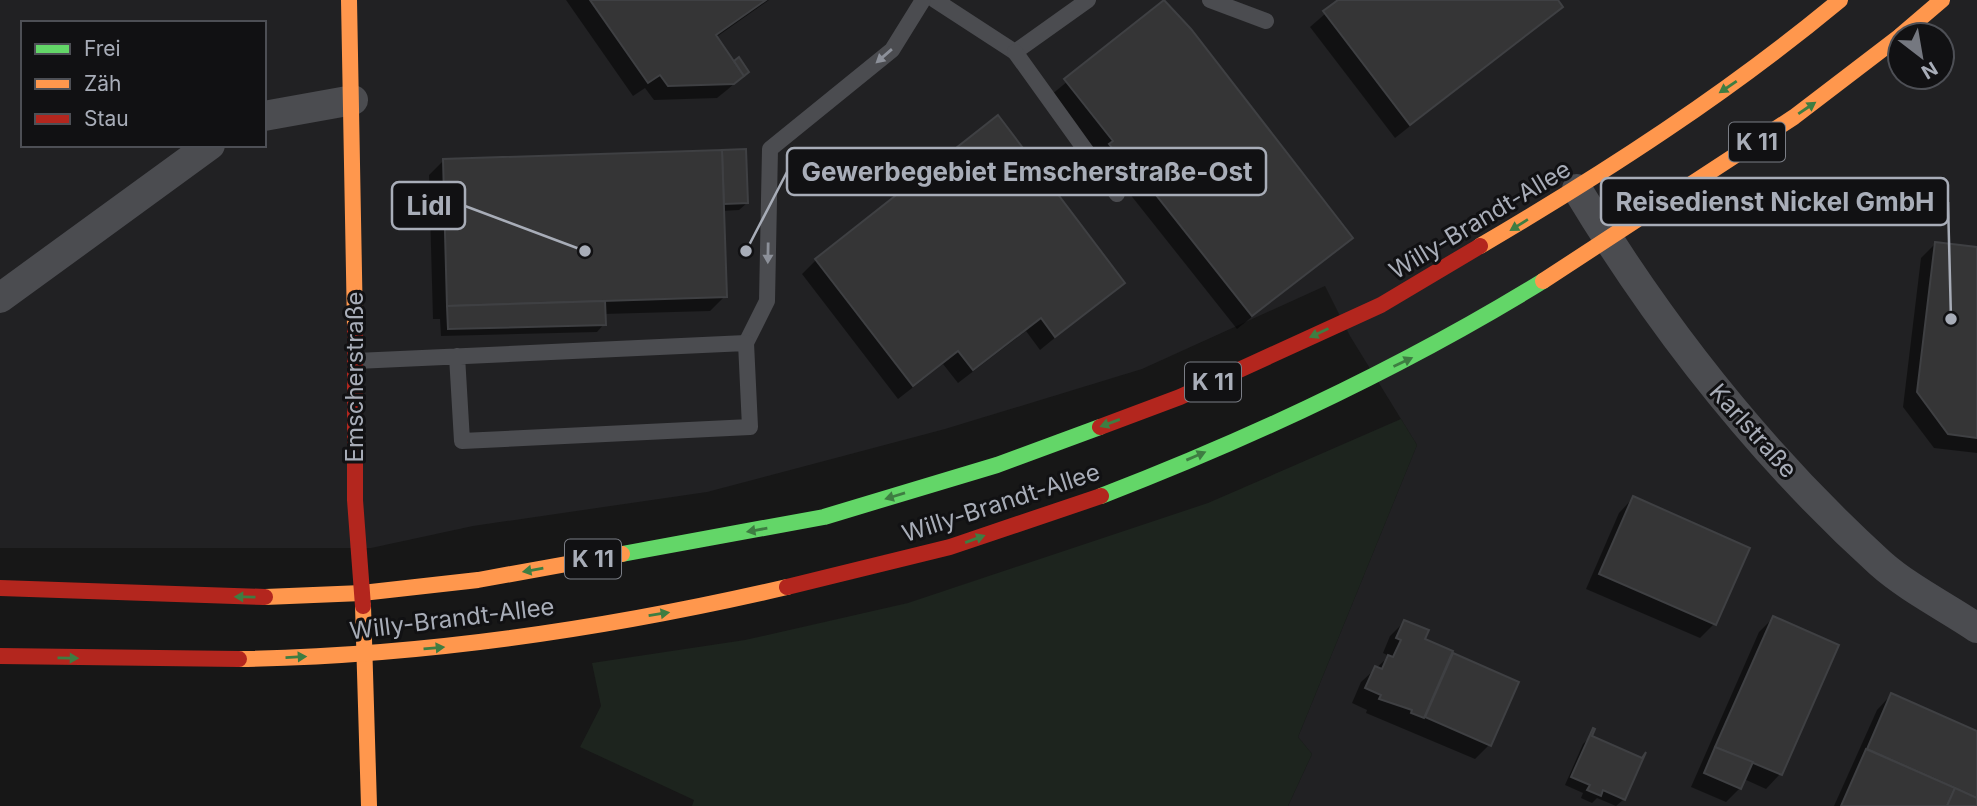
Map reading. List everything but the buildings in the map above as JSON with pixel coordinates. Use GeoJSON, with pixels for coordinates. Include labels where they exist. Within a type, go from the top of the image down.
{"type":"FeatureCollection","features":[{"type":"Feature","properties":{"kind":"main road","name":"Emscherstraße"},"geometry":{"type":"LineString","coordinates":[[349,0],[353,100],[355,500],[366,654],[369,806]]}},
{"type":"Feature","properties":{"kind":"main road","name":"Willy-Brandt-Allee"},"geometry":{"type":"LineString","coordinates":[[0,588],[254,597],[362,593],[478,580],[824,517],[997,465],[1180,397],[1381,305],[1577,190],[1764,63],[1840,0]]}},
{"type":"Feature","properties":{"kind":"main road","name":"Willy-Brandt-Allee"},"geometry":{"type":"LineString","coordinates":[[1918,21],[1941,0]]}},
{"type":"Feature","properties":{"kind":"main road","name":"Willy-Brandt-Allee"},"geometry":{"type":"LineString","coordinates":[[0,656],[264,659],[366,654],[484,643],[731,602],[964,543],[1133,483],[1276,422],[1418,355],[1609,243],[1855,75],[1886,49]]}},
{"type":"Feature","properties":{"kind":"street"},"geometry":{"type":"LineString","coordinates":[[266,116],[353,100]]}},
{"type":"Feature","properties":{"kind":"street"},"geometry":{"type":"LineString","coordinates":[[0,298],[208,147]]}},
{"type":"Feature","properties":{"kind":"street","name":"Karlstraße"},"geometry":{"type":"LineString","coordinates":[[1577,190],[1668,330],[1764,447],[1882,565],[1977,628]]}},
{"type":"Feature","properties":{"kind":"lane"},"geometry":{"type":"LineString","coordinates":[[457,356],[462,441],[750,427],[746,343],[767,301],[770,149],[892,50],[923,0]]}},
{"type":"Feature","properties":{"kind":"lane"},"geometry":{"type":"LineString","coordinates":[[935,0],[1015,52],[1117,194]]}},
{"type":"Feature","properties":{"kind":"lane"},"geometry":{"type":"LineString","coordinates":[[1015,52],[1087,0]]}},
{"type":"Feature","properties":{"kind":"lane"},"geometry":{"type":"LineString","coordinates":[[1210,0],[1266,21]]}},
{"type":"Feature","properties":{"kind":"lane"},"geometry":{"type":"LineString","coordinates":[[356,361],[746,343]]}},
{"type":"Feature","properties":{"kind":"shaded area"},"geometry":{"type":"Polygon","coordinates":[[[0,0],[1977,0],[1977,806],[1288,806],[1312,754],[1298,737],[1417,445],[1350,336],[1325,286],[1142,369],[945,429],[707,492],[473,526],[371,548],[0,548],[0,0]]]}},
{"type":"Feature","properties":{"kind":"shaded area"},"geometry":{"type":"Polygon","coordinates":[[[1401,419],[1417,445],[1298,737],[1312,754],[1288,806],[692,806],[694,800],[580,747],[601,706],[592,663],[745,640],[908,603],[1208,503],[1401,419]]]}},
{"type":"Feature","properties":{"kind":"traffic: fast"},"geometry":{"type":"LineString","coordinates":[[1101,496],[1215,450],[1327,399],[1436,343],[1543,281]]}},
{"type":"Feature","properties":{"kind":"traffic: fast"},"geometry":{"type":"LineString","coordinates":[[622,554],[824,517],[997,465],[1100,427]]}},
{"type":"Feature","properties":{"kind":"traffic: slow"},"geometry":{"type":"LineString","coordinates":[[349,0],[355,327]]}},
{"type":"Feature","properties":{"kind":"traffic: slow"},"geometry":{"type":"LineString","coordinates":[[1480,246],[1665,130],[1754,67],[1840,0]]}},
{"type":"Feature","properties":{"kind":"traffic: slow"},"geometry":{"type":"LineString","coordinates":[[1917,21],[1942,0]]}},
{"type":"Feature","properties":{"kind":"traffic: slow"},"geometry":{"type":"LineString","coordinates":[[1543,281],[1794,117],[1886,47]]}},
{"type":"Feature","properties":{"kind":"traffic: slow"},"geometry":{"type":"LineString","coordinates":[[265,597],[362,593],[478,580],[622,554]]}},
{"type":"Feature","properties":{"kind":"traffic: slow"},"geometry":{"type":"LineString","coordinates":[[239,659],[377,652],[514,638],[651,616],[787,587]]}},
{"type":"Feature","properties":{"kind":"traffic: slow"},"geometry":{"type":"LineString","coordinates":[[363,606],[369,806]]}},
{"type":"Feature","properties":{"kind":"traffic: jam"},"geometry":{"type":"LineString","coordinates":[[1100,427],[1180,397],[1381,305],[1480,246]]}},
{"type":"Feature","properties":{"kind":"traffic: jam"},"geometry":{"type":"LineString","coordinates":[[355,327],[355,500],[363,606]]}},
{"type":"Feature","properties":{"kind":"traffic: jam"},"geometry":{"type":"LineString","coordinates":[[787,587],[950,547],[1101,496]]}},
{"type":"Feature","properties":{"kind":"traffic: jam"},"geometry":{"type":"LineString","coordinates":[[0,588],[265,597]]}},
{"type":"Feature","properties":{"kind":"traffic: jam"},"geometry":{"type":"LineString","coordinates":[[0,656],[239,659]]}},
{"type":"Feature","properties":{"kind":"place","name":"Lidl"},"geometry":{"type":"Point","coordinates":[585,251]}},
{"type":"Feature","properties":{"kind":"place","name":"Gewerbegebiet Emscherstraße-Ost"},"geometry":{"type":"Point","coordinates":[746,251]}},
{"type":"Feature","properties":{"kind":"place","name":"Reisedienst Nickel GmbH"},"geometry":{"type":"Point","coordinates":[1951,319]}}]}
